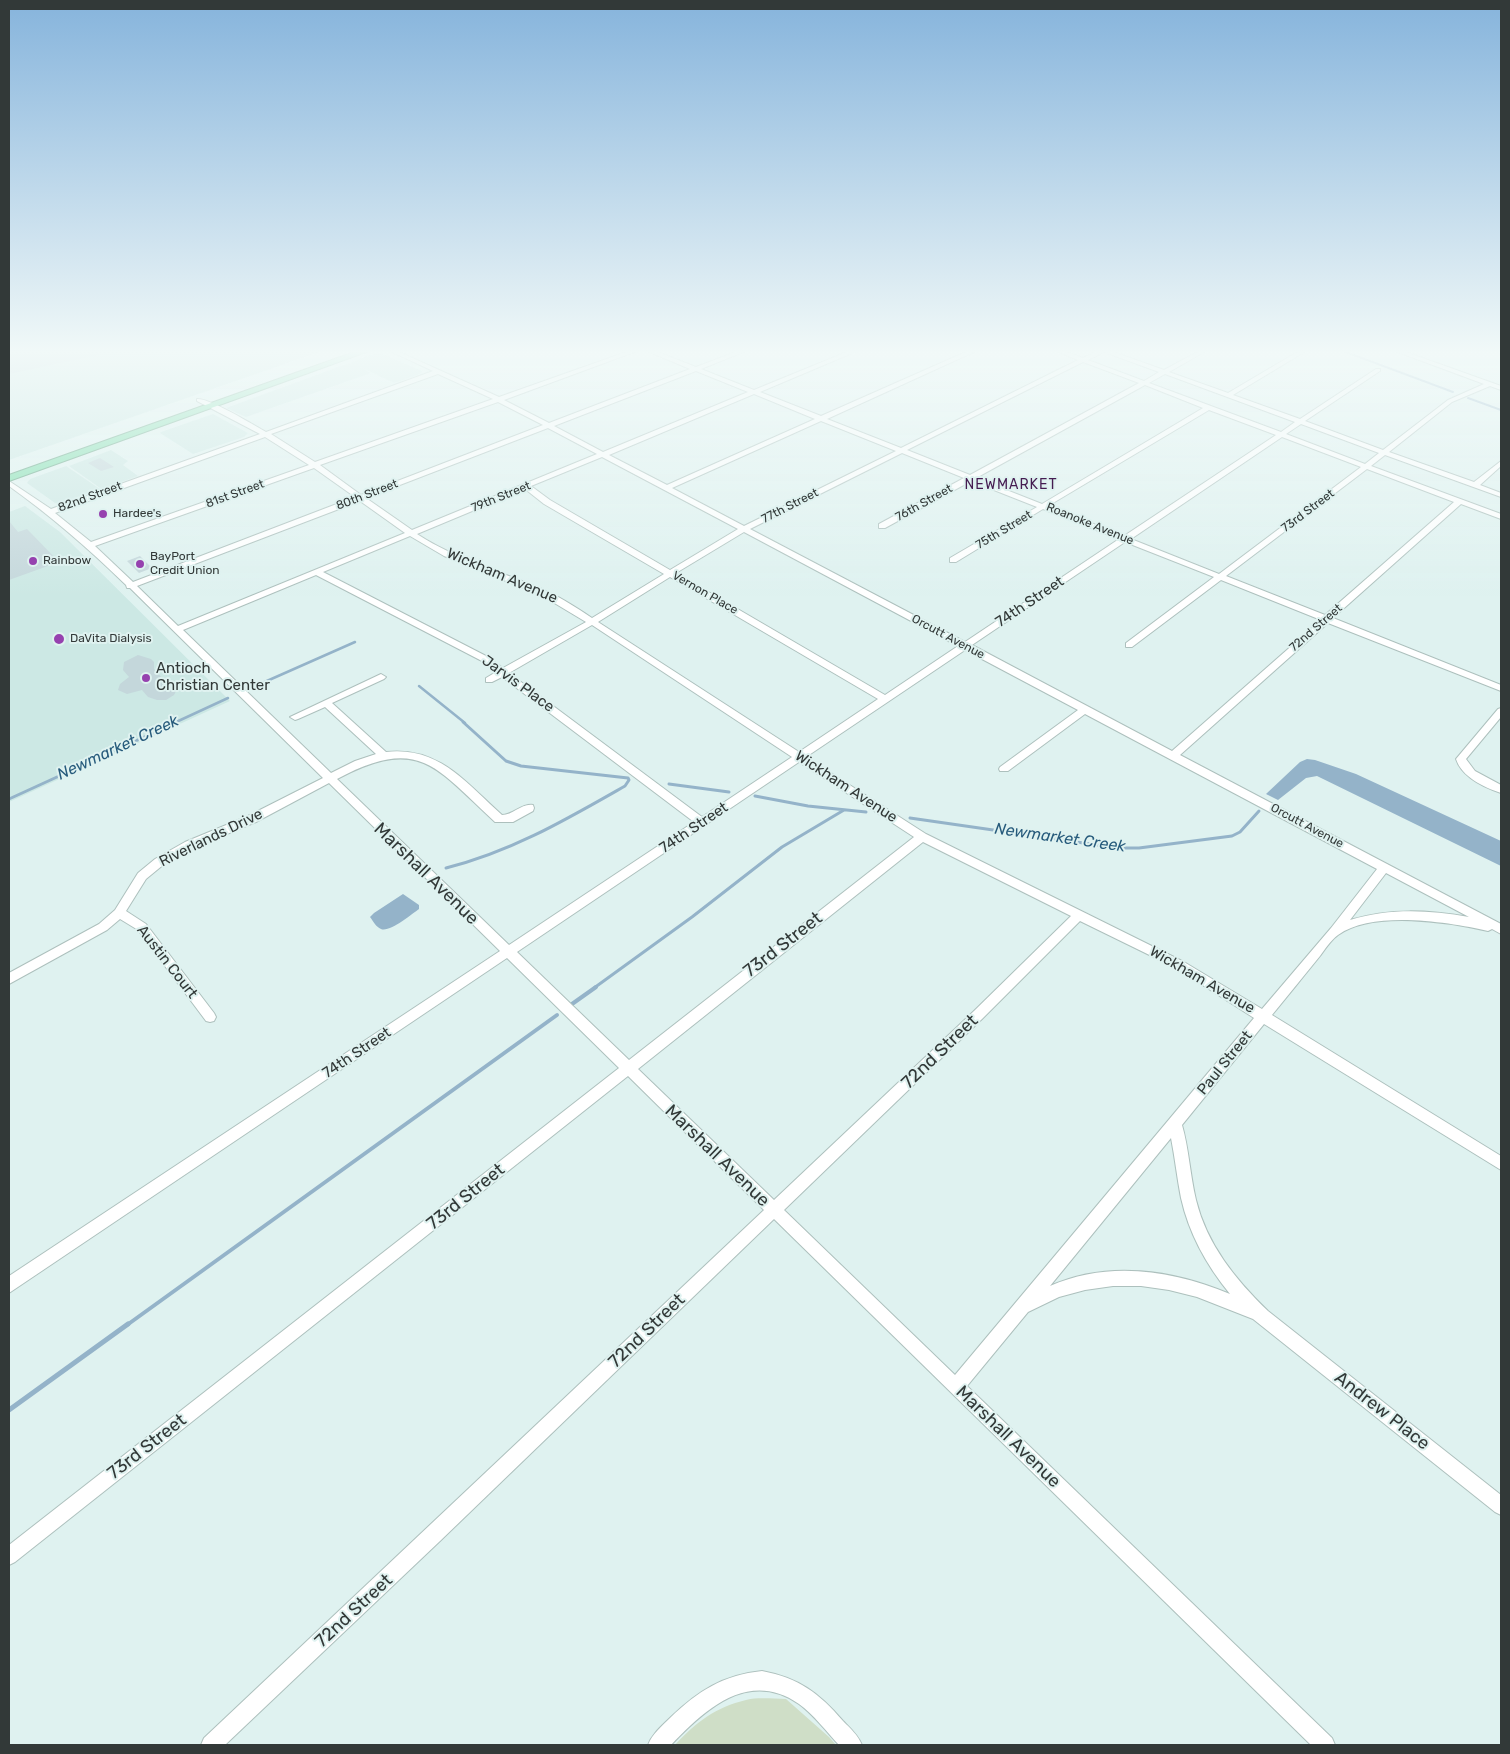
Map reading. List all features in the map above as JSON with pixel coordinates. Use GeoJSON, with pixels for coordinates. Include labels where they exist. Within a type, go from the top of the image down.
{"type":"FeatureCollection","features":[{"type":"Feature","properties":{"kind":"highway"},"geometry":{"type":"LineString","coordinates":[[9,468],[107,433]]}},
{"type":"Feature","properties":{"kind":"highway"},"geometry":{"type":"LineString","coordinates":[[9,478],[134,433]]}},
{"type":"Feature","properties":{"kind":"street","name":"82nd Street"},"geometry":{"type":"LineString","coordinates":[[50,512],[268,433]]}},
{"type":"Feature","properties":{"kind":"street","name":"81st Street"},"geometry":{"type":"LineString","coordinates":[[90,545],[404,433]]}},
{"type":"Feature","properties":{"kind":"street","name":"80th Street"},"geometry":{"type":"LineString","coordinates":[[130,586],[530,433]]}},
{"type":"Feature","properties":{"kind":"street","name":"Orcutt Avenue"},"geometry":{"type":"LineString","coordinates":[[561,433],[1501,930]]}},
{"type":"Feature","properties":{"kind":"street","name":"79th Street"},"geometry":{"type":"LineString","coordinates":[[176,630],[656,433]]}},
{"type":"Feature","properties":{"kind":"street"},"geometry":{"type":"LineString","coordinates":[[666,488],[791,433]]}},
{"type":"Feature","properties":{"kind":"street","name":"Roanoke Avenue"},"geometry":{"type":"LineString","coordinates":[[858,433],[1501,688]]}},
{"type":"Feature","properties":{"kind":"street","name":"77th Street"},"geometry":{"type":"LineString","coordinates":[[489,680],[593,621],[743,529],[936,433]]}},
{"type":"Feature","properties":{"kind":"street","name":"76th Street"},"geometry":{"type":"LineString","coordinates":[[882,526],[1053,433]]}},
{"type":"Feature","properties":{"kind":"street","name":"75th Street"},"geometry":{"type":"LineString","coordinates":[[953,560],[1165,433]]}},
{"type":"Feature","properties":{"kind":"street"},"geometry":{"type":"LineString","coordinates":[[1279,433],[1501,516]]}},
{"type":"Feature","properties":{"kind":"street"},"geometry":{"type":"LineString","coordinates":[[1333,433],[1501,495]]}},
{"type":"Feature","properties":{"kind":"street","name":"73rd Street"},"geometry":{"type":"LineString","coordinates":[[1129,645],[1409,433]]}},
{"type":"Feature","properties":{"kind":"street","name":"Wickham Avenue"},"geometry":{"type":"LineString","coordinates":[[265,434],[362,497],[431,546],[458,559],[538,589],[593,621],[922,837],[1180,965],[1501,1164]]}},
{"type":"Feature","properties":{"kind":"street","name":"74th Street"},"geometry":{"type":"LineString","coordinates":[[9,1285],[508,954],[798,756],[1282,434]]}},
{"type":"Feature","properties":{"kind":"street"},"geometry":{"type":"LineString","coordinates":[[1475,485],[1501,463]]}},
{"type":"Feature","properties":{"kind":"street","name":"Marshall Avenue"},"geometry":{"type":"LineString","coordinates":[[9,483],[50,512],[90,545],[508,954],[1325,1745]]}},
{"type":"Feature","properties":{"kind":"street","name":"Vernon Place"},"geometry":{"type":"LineString","coordinates":[[526,486],[547,502],[884,699]]}},
{"type":"Feature","properties":{"kind":"street","name":"72nd Street"},"geometry":{"type":"LineString","coordinates":[[1173,755],[1460,501]]}},
{"type":"Feature","properties":{"kind":"street","name":"Jarvis Place"},"geometry":{"type":"LineString","coordinates":[[316,572],[483,658],[702,822]]}},
{"type":"Feature","properties":{"kind":"street"},"geometry":{"type":"LineString","coordinates":[[295,717],[381,677]]}},
{"type":"Feature","properties":{"kind":"street"},"geometry":{"type":"LineString","coordinates":[[326,703],[383,755]]}},
{"type":"Feature","properties":{"kind":"street"},"geometry":{"type":"LineString","coordinates":[[1004,769],[1085,709]]}},
{"type":"Feature","properties":{"kind":"street"},"geometry":{"type":"LineString","coordinates":[[1501,711],[1461,759],[1462,765],[1468,771],[1501,789]]}},
{"type":"Feature","properties":{"kind":"street"},"geometry":{"type":"LineString","coordinates":[[329,778],[383,755],[428,759],[442,768],[499,819],[509,819],[529,808]]}},
{"type":"Feature","properties":{"kind":"street","name":"Riverlands Drive"},"geometry":{"type":"LineString","coordinates":[[9,979],[103,927],[119,913],[137,882],[159,862],[189,845],[252,819],[329,778]]}},
{"type":"Feature","properties":{"kind":"street","name":"73rd Street"},"geometry":{"type":"LineString","coordinates":[[9,1556],[626,1068],[922,837]]}},
{"type":"Feature","properties":{"kind":"street","name":"Paul Street"},"geometry":{"type":"LineString","coordinates":[[956,1387],[1385,867]]}},
{"type":"Feature","properties":{"kind":"street","name":"Austin Court"},"geometry":{"type":"LineString","coordinates":[[119,913],[130,918],[142,928],[210,1017]]}},
{"type":"Feature","properties":{"kind":"street","name":"72nd Street"},"geometry":{"type":"LineString","coordinates":[[211,1745],[434,1536],[978,1015],[1080,914]]}},
{"type":"Feature","properties":{"kind":"street","name":"Paul Street"},"geometry":{"type":"LineString","coordinates":[[1333,932],[1367,919],[1412,916],[1449,918],[1501,930]]}},
{"type":"Feature","properties":{"kind":"street"},"geometry":{"type":"LineString","coordinates":[[1174,1125],[1179,1140],[1191,1208],[1197,1226],[1212,1256],[1228,1280],[1262,1317]]}},
{"type":"Feature","properties":{"kind":"street","name":"Paul Street"},"geometry":{"type":"LineString","coordinates":[[1022,1308],[1057,1290],[1103,1278],[1127,1276],[1185,1285],[1211,1293],[1262,1317]]}},
{"type":"Feature","properties":{"kind":"street","name":"Andrew Place"},"geometry":{"type":"LineString","coordinates":[[1262,1317],[1501,1506]]}},
{"type":"Feature","properties":{"kind":"street"},"geometry":{"type":"LineString","coordinates":[[658,1745],[699,1703],[727,1686],[747,1680],[767,1681],[786,1686],[805,1697],[852,1745]]}},
{"type":"Feature","properties":{"kind":"shaded area"},"geometry":{"type":"Polygon","coordinates":[[[9,433],[87,433],[9,460],[9,433]]]}},
{"type":"Feature","properties":{"kind":"shaded area"},"geometry":{"type":"Polygon","coordinates":[[[160,433],[248,433],[244,437],[193,454],[160,433]]]}},
{"type":"Feature","properties":{"kind":"shaded area"},"geometry":{"type":"Polygon","coordinates":[[[111,450],[128,461],[123,465],[138,476],[105,488],[100,488],[69,466],[111,450]]]}},
{"type":"Feature","properties":{"kind":"shaded area"},"geometry":{"type":"Polygon","coordinates":[[[66,466],[100,489],[64,502],[55,503],[27,483],[30,479],[66,466]]]}},
{"type":"Feature","properties":{"kind":"shaded area"},"geometry":{"type":"Polygon","coordinates":[[[25,506],[60,532],[230,701],[9,802],[9,512],[25,506]]]}},
{"type":"Feature","properties":{"kind":"shaded area"},"geometry":{"type":"Polygon","coordinates":[[[751,1699],[786,1699],[836,1745],[675,1745],[699,1722],[725,1707],[751,1699]]]}},
{"type":"Feature","properties":{"kind":"water"},"geometry":{"type":"Polygon","coordinates":[[[1307,759],[1356,774],[1501,841],[1501,866],[1317,776],[1306,778],[1278,800],[1266,794],[1300,762],[1307,759]]]}},
{"type":"Feature","properties":{"kind":"water"},"geometry":{"type":"Polygon","coordinates":[[[403,894],[419,905],[419,909],[395,926],[385,929],[379,928],[370,917],[403,894]]]}},
{"type":"Feature","properties":{"kind":"building"},"geometry":{"type":"Polygon","coordinates":[[[100,458],[114,467],[101,471],[88,463],[100,458]]]}},
{"type":"Feature","properties":{"kind":"building"},"geometry":{"type":"Polygon","coordinates":[[[9,521],[18,532],[27,529],[59,562],[9,580],[9,521]]]}},
{"type":"Feature","properties":{"kind":"building","name":"BayPort Credit Union"},"geometry":{"type":"Polygon","coordinates":[[[140,556],[152,568],[139,573],[127,561],[140,556]]]}},
{"type":"Feature","properties":{"kind":"building","name":"Antioch Christian Center"},"geometry":{"type":"Polygon","coordinates":[[[138,655],[151,659],[154,662],[154,669],[163,679],[174,682],[177,689],[174,695],[166,700],[157,700],[148,697],[142,690],[127,694],[118,690],[120,684],[129,677],[123,670],[124,662],[138,655]]]}},
{"type":"Feature","properties":{"kind":"waterway","name":"Newmarket Creek"},"geometry":{"type":"LineString","coordinates":[[251,688],[355,642]]}},
{"type":"Feature","properties":{"kind":"waterway","name":"Newmarket Creek"},"geometry":{"type":"LineString","coordinates":[[419,686],[465,723]]}},
{"type":"Feature","properties":{"kind":"waterway","name":"Newmarket Creek"},"geometry":{"type":"LineString","coordinates":[[174,723],[228,698]]}},
{"type":"Feature","properties":{"kind":"waterway","name":"Newmarket Creek"},"geometry":{"type":"LineString","coordinates":[[9,799],[177,722]]}},
{"type":"Feature","properties":{"kind":"waterway"},"geometry":{"type":"LineString","coordinates":[[446,868],[516,844],[625,786],[629,780],[628,778],[521,766],[506,761],[463,722]]}},
{"type":"Feature","properties":{"kind":"waterway","name":"Newmarket Creek"},"geometry":{"type":"LineString","coordinates":[[669,784],[729,792]]}},
{"type":"Feature","properties":{"kind":"waterway","name":"Newmarket Creek"},"geometry":{"type":"LineString","coordinates":[[755,796],[808,806],[866,812]]}},
{"type":"Feature","properties":{"kind":"waterway"},"geometry":{"type":"LineString","coordinates":[[594,988],[692,917],[782,847],[844,810]]}},
{"type":"Feature","properties":{"kind":"waterway","name":"Newmarket Creek"},"geometry":{"type":"LineString","coordinates":[[910,818],[1118,848],[1139,848],[1232,836],[1240,832],[1259,811]]}},
{"type":"Feature","properties":{"kind":"waterway"},"geometry":{"type":"LineString","coordinates":[[572,1004],[596,987]]}},
{"type":"Feature","properties":{"kind":"waterway"},"geometry":{"type":"LineString","coordinates":[[127,1325],[557,1015]]}},
{"type":"Feature","properties":{"kind":"waterway"},"geometry":{"type":"LineString","coordinates":[[9,1410],[128,1324]]}},
{"type":"Feature","properties":{"kind":"place","name":"Hardee's"},"geometry":{"type":"Point","coordinates":[103,514]}},
{"type":"Feature","properties":{"kind":"place","name":"Rainbow"},"geometry":{"type":"Point","coordinates":[33,561]}},
{"type":"Feature","properties":{"kind":"place","name":"BayPort Credit Union"},"geometry":{"type":"Point","coordinates":[140,564]}},
{"type":"Feature","properties":{"kind":"place","name":"DaVita Dialysis"},"geometry":{"type":"Point","coordinates":[59,639]}},
{"type":"Feature","properties":{"kind":"place","name":"Antioch Christian Center"},"geometry":{"type":"Point","coordinates":[146,678]}},
{"type":"Feature","properties":{"kind":"district","name":"NEWMARKET"},"geometry":{"type":"Point","coordinates":[1011,485]}}]}
